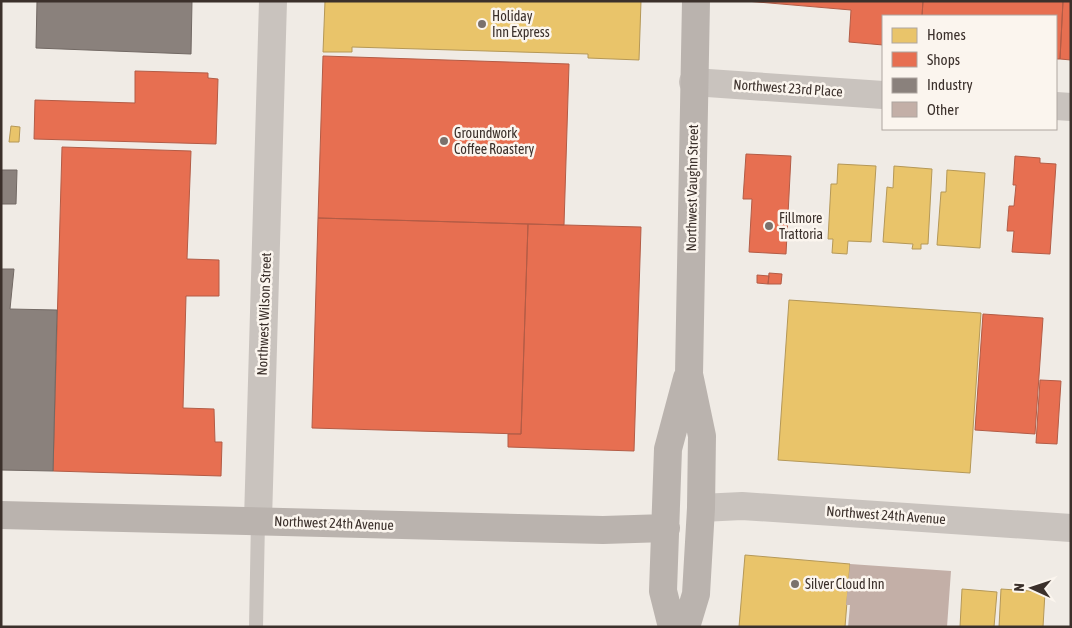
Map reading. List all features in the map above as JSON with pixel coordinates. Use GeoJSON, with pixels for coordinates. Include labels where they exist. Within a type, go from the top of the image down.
{"type":"FeatureCollection","features":[{"type":"Feature","properties":{"kind":"main road","name":"Northwest Vaughn Street"},"geometry":{"type":"LineString","coordinates":[[686,627],[696,594],[701,508],[702,436],[688,374],[696,1]]}},
{"type":"Feature","properties":{"kind":"main road","name":"Northwest Vaughn Street"},"geometry":{"type":"LineString","coordinates":[[672,627],[663,591],[668,449],[688,374]]}},
{"type":"Feature","properties":{"kind":"main road","name":"Northwest 24th Avenue"},"geometry":{"type":"LineString","coordinates":[[1,515],[603,530],[666,528]]}},
{"type":"Feature","properties":{"kind":"street","name":"Northwest Wilson Street"},"geometry":{"type":"LineString","coordinates":[[258,520],[274,1]]}},
{"type":"Feature","properties":{"kind":"street","name":"Northwest 23rd Place"},"geometry":{"type":"LineString","coordinates":[[693,82],[882,94]]}},
{"type":"Feature","properties":{"kind":"street"},"geometry":{"type":"LineString","coordinates":[[1057,106],[1071,107]]}},
{"type":"Feature","properties":{"kind":"street","name":"Northwest 24th Avenue"},"geometry":{"type":"LineString","coordinates":[[701,508],[742,506],[1071,528]]}},
{"type":"Feature","properties":{"kind":"lane","name":"Northwest Wilson Street"},"geometry":{"type":"LineString","coordinates":[[256,627],[258,520]]}},
{"type":"Feature","properties":{"kind":"building: Homes","name":"Holiday Inn Express"},"geometry":{"type":"Polygon","coordinates":[[[325,1],[641,1],[639,60],[588,58],[588,54],[352,47],[352,52],[323,52],[325,1]]]}},
{"type":"Feature","properties":{"kind":"building: Homes"},"geometry":{"type":"Polygon","coordinates":[[[11,126],[20,127],[19,142],[9,142],[11,126]]]}},
{"type":"Feature","properties":{"kind":"building: Homes"},"geometry":{"type":"Polygon","coordinates":[[[838,164],[876,166],[871,242],[848,241],[847,254],[832,253],[833,239],[828,239],[831,184],[837,184],[838,164]]]}},
{"type":"Feature","properties":{"kind":"building: Homes"},"geometry":{"type":"Polygon","coordinates":[[[894,166],[932,169],[928,244],[921,244],[921,249],[912,249],[913,244],[883,242],[887,187],[893,188],[894,166]]]}},
{"type":"Feature","properties":{"kind":"building: Homes"},"geometry":{"type":"Polygon","coordinates":[[[947,170],[985,173],[980,248],[937,245],[941,192],[946,192],[947,170]]]}},
{"type":"Feature","properties":{"kind":"building: Homes"},"geometry":{"type":"Polygon","coordinates":[[[789,300],[981,313],[970,473],[778,460],[789,300]]]}},
{"type":"Feature","properties":{"kind":"building: Homes","name":"Silver Cloud Inn"},"geometry":{"type":"Polygon","coordinates":[[[745,555],[850,564],[845,627],[739,627],[745,555]]]}},
{"type":"Feature","properties":{"kind":"building: Homes"},"geometry":{"type":"Polygon","coordinates":[[[962,589],[997,592],[994,627],[960,627],[962,589]]]}},
{"type":"Feature","properties":{"kind":"building: Homes"},"geometry":{"type":"Polygon","coordinates":[[[1001,589],[1045,592],[1043,627],[999,627],[1001,589]]]}},
{"type":"Feature","properties":{"kind":"building: Shops"},"geometry":{"type":"Polygon","coordinates":[[[746,1],[923,1],[922,15],[882,15],[882,45],[849,42],[851,10],[746,1]]]}},
{"type":"Feature","properties":{"kind":"building: Shops"},"geometry":{"type":"Polygon","coordinates":[[[923,1],[1063,1],[1060,59],[1057,59],[1057,15],[922,15],[923,1]]]}},
{"type":"Feature","properties":{"kind":"building: Shops"},"geometry":{"type":"Polygon","coordinates":[[[1063,1],[1071,1],[1071,60],[1060,59],[1063,1]]]}},
{"type":"Feature","properties":{"kind":"building: Shops","name":"Groundwork Coffee Roastery"},"geometry":{"type":"Polygon","coordinates":[[[323,56],[569,64],[564,225],[318,218],[323,56]]]}},
{"type":"Feature","properties":{"kind":"building: Shops"},"geometry":{"type":"Polygon","coordinates":[[[135,71],[208,73],[208,78],[218,79],[216,144],[34,139],[35,100],[135,103],[135,71]]]}},
{"type":"Feature","properties":{"kind":"building: Shops"},"geometry":{"type":"Polygon","coordinates":[[[62,147],[191,151],[187,259],[219,260],[219,296],[186,296],[183,408],[214,409],[215,442],[222,442],[221,476],[53,471],[62,147]]]}},
{"type":"Feature","properties":{"kind":"building: Shops","name":"Fillmore Trattoria"},"geometry":{"type":"Polygon","coordinates":[[[746,154],[791,156],[786,254],[749,252],[752,199],[743,199],[746,154]]]}},
{"type":"Feature","properties":{"kind":"building: Shops"},"geometry":{"type":"Polygon","coordinates":[[[1015,156],[1040,158],[1040,163],[1056,164],[1050,254],[1012,252],[1014,231],[1007,231],[1009,206],[1014,206],[1016,185],[1013,185],[1015,156]]]}},
{"type":"Feature","properties":{"kind":"building: Shops"},"geometry":{"type":"Polygon","coordinates":[[[318,218],[528,224],[521,434],[312,428],[318,218]]]}},
{"type":"Feature","properties":{"kind":"building: Shops"},"geometry":{"type":"Polygon","coordinates":[[[528,224],[641,227],[634,451],[508,447],[508,434],[521,434],[528,224]]]}},
{"type":"Feature","properties":{"kind":"building: Shops"},"geometry":{"type":"Polygon","coordinates":[[[769,273],[782,274],[781,284],[768,284],[769,273]]]}},
{"type":"Feature","properties":{"kind":"building: Shops"},"geometry":{"type":"Polygon","coordinates":[[[757,275],[769,276],[768,284],[757,283],[757,275]]]}},
{"type":"Feature","properties":{"kind":"building: Shops"},"geometry":{"type":"Polygon","coordinates":[[[983,314],[1043,318],[1035,434],[975,430],[983,314]]]}},
{"type":"Feature","properties":{"kind":"building: Shops"},"geometry":{"type":"Polygon","coordinates":[[[1040,380],[1061,381],[1057,444],[1036,443],[1040,380]]]}},
{"type":"Feature","properties":{"kind":"building: Industry"},"geometry":{"type":"Polygon","coordinates":[[[37,1],[192,1],[191,54],[36,48],[37,1]]]}},
{"type":"Feature","properties":{"kind":"building: Industry"},"geometry":{"type":"Polygon","coordinates":[[[1,170],[17,170],[16,204],[1,204],[1,170]]]}},
{"type":"Feature","properties":{"kind":"building: Industry"},"geometry":{"type":"Polygon","coordinates":[[[1,269],[14,269],[10,309],[57,310],[53,471],[1,470],[1,269]]]}},
{"type":"Feature","properties":{"kind":"building: Other"},"geometry":{"type":"Polygon","coordinates":[[[850,564],[951,571],[947,627],[848,627],[850,605],[846,605],[850,564]]]}},
{"type":"Feature","properties":{"kind":"place","name":"Holiday Inn Express"},"geometry":{"type":"Point","coordinates":[482,24]}},
{"type":"Feature","properties":{"kind":"place","name":"Groundwork Coffee Roastery"},"geometry":{"type":"Point","coordinates":[444,141]}},
{"type":"Feature","properties":{"kind":"place","name":"Fillmore Trattoria"},"geometry":{"type":"Point","coordinates":[769,226]}},
{"type":"Feature","properties":{"kind":"place","name":"Silver Cloud Inn"},"geometry":{"type":"Point","coordinates":[795,584]}}]}
